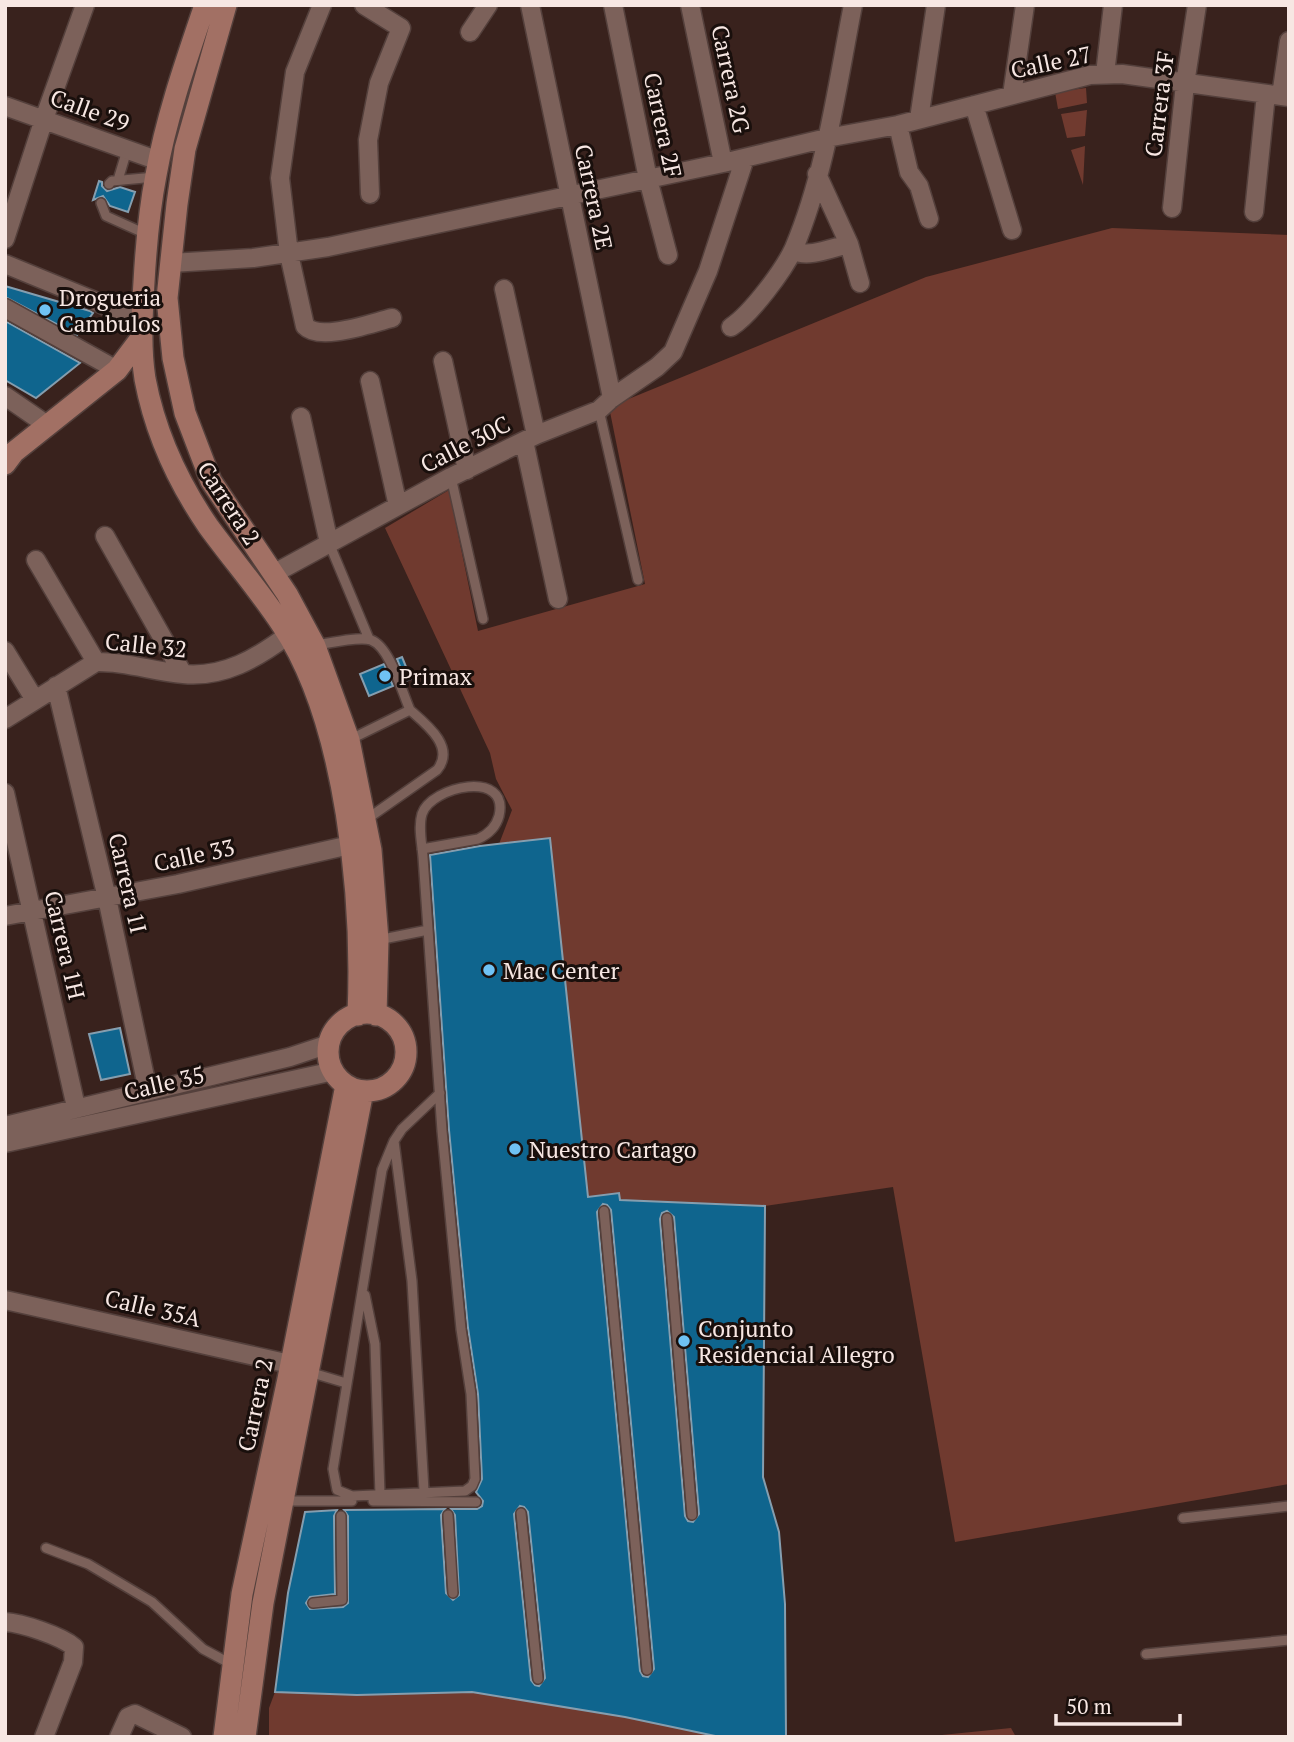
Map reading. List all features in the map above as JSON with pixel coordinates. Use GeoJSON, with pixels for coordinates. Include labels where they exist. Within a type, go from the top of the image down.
{"type":"FeatureCollection","features":[{"type":"Feature","properties":{"kind":"main road","name":"Carrera 2"},"geometry":{"type":"LineString","coordinates":[[205,5],[183,72],[157,169],[147,234],[141,331],[145,377],[153,412],[177,473],[209,527],[288,635],[312,682],[334,758],[350,845],[367,1015]]}},
{"type":"Feature","properties":{"kind":"main road","name":"Carrera 2"},"geometry":{"type":"LineString","coordinates":[[226,5],[185,149],[167,298],[173,358],[185,414],[211,481],[287,594],[315,646],[349,740],[371,850],[378,940],[367,1015]]}},
{"type":"Feature","properties":{"kind":"main road"},"geometry":{"type":"LineString","coordinates":[[5,464],[14,452],[117,370],[141,331]]}},
{"type":"Feature","properties":{"kind":"main road"},"geometry":{"type":"LineString","coordinates":[[367,1015],[387,1019],[397,1027],[406,1049],[405,1062],[400,1073],[382,1088],[348,1082],[329,1058],[329,1044],[339,1026],[347,1019],[367,1015]]}},
{"type":"Feature","properties":{"kind":"main road","name":"Carrera 2"},"geometry":{"type":"LineString","coordinates":[[245,1737],[263,1603],[284,1501],[300,1368],[348,1082]]}},
{"type":"Feature","properties":{"kind":"main road","name":"Carrera 2"},"geometry":{"type":"LineString","coordinates":[[224,1737],[242,1594],[300,1368]]}},
{"type":"Feature","properties":{"kind":"street"},"geometry":{"type":"LineString","coordinates":[[5,239],[85,5]]}},
{"type":"Feature","properties":{"kind":"street"},"geometry":{"type":"LineString","coordinates":[[322,5],[295,72],[280,178],[289,254],[305,326],[310,332],[323,334],[392,318]]}},
{"type":"Feature","properties":{"kind":"street"},"geometry":{"type":"LineString","coordinates":[[363,5],[401,28],[379,83],[368,140],[370,194]]}},
{"type":"Feature","properties":{"kind":"street"},"geometry":{"type":"LineString","coordinates":[[470,32],[488,5]]}},
{"type":"Feature","properties":{"kind":"street","name":"Carrera 2E"},"geometry":{"type":"LineString","coordinates":[[530,5],[605,404]]}},
{"type":"Feature","properties":{"kind":"street","name":"Carrera 2F"},"geometry":{"type":"LineString","coordinates":[[613,5],[649,179],[668,255]]}},
{"type":"Feature","properties":{"kind":"street","name":"Carrera 2G"},"geometry":{"type":"LineString","coordinates":[[690,5],[723,163]]}},
{"type":"Feature","properties":{"kind":"street"},"geometry":{"type":"LineString","coordinates":[[732,327],[743,319],[793,251],[827,138],[853,5]]}},
{"type":"Feature","properties":{"kind":"street"},"geometry":{"type":"LineString","coordinates":[[919,119],[936,5]]}},
{"type":"Feature","properties":{"kind":"street"},"geometry":{"type":"LineString","coordinates":[[1012,95],[1026,5]]}},
{"type":"Feature","properties":{"kind":"street"},"geometry":{"type":"LineString","coordinates":[[1105,74],[1113,5]]}},
{"type":"Feature","properties":{"kind":"street","name":"Carrera 3F"},"geometry":{"type":"LineString","coordinates":[[1172,208],[1196,5]]}},
{"type":"Feature","properties":{"kind":"street"},"geometry":{"type":"LineString","coordinates":[[1254,212],[1289,41]]}},
{"type":"Feature","properties":{"kind":"street","name":"Calle 27"},"geometry":{"type":"LineString","coordinates":[[170,263],[289,254],[898,125],[1090,75],[1122,74],[1278,96]]}},
{"type":"Feature","properties":{"kind":"street"},"geometry":{"type":"LineString","coordinates":[[974,105],[1012,230]]}},
{"type":"Feature","properties":{"kind":"street","name":"Calle 29"},"geometry":{"type":"LineString","coordinates":[[5,106],[127,150],[157,169]]}},
{"type":"Feature","properties":{"kind":"street"},"geometry":{"type":"LineString","coordinates":[[898,125],[909,172],[919,186],[929,219]]}},
{"type":"Feature","properties":{"kind":"street","name":"Calle 30C"},"geometry":{"type":"LineString","coordinates":[[273,574],[459,473],[605,404],[657,367],[673,352],[708,271],[745,158]]}},
{"type":"Feature","properties":{"kind":"street"},"geometry":{"type":"LineString","coordinates":[[817,174],[849,244],[860,283]]}},
{"type":"Feature","properties":{"kind":"street"},"geometry":{"type":"LineString","coordinates":[[793,251],[809,254],[849,244]]}},
{"type":"Feature","properties":{"kind":"street"},"geometry":{"type":"LineString","coordinates":[[6,266],[94,300],[141,331]]}},
{"type":"Feature","properties":{"kind":"street"},"geometry":{"type":"LineString","coordinates":[[504,289],[558,599]]}},
{"type":"Feature","properties":{"kind":"street"},"geometry":{"type":"LineString","coordinates":[[5,308],[117,370]]}},
{"type":"Feature","properties":{"kind":"street"},"geometry":{"type":"LineString","coordinates":[[443,361],[459,473]]}},
{"type":"Feature","properties":{"kind":"street"},"geometry":{"type":"LineString","coordinates":[[370,381],[398,506]]}},
{"type":"Feature","properties":{"kind":"street"},"geometry":{"type":"LineString","coordinates":[[5,396],[47,425]]}},
{"type":"Feature","properties":{"kind":"street"},"geometry":{"type":"LineString","coordinates":[[301,416],[329,544]]}},
{"type":"Feature","properties":{"kind":"street"},"geometry":{"type":"LineString","coordinates":[[105,536],[183,674]]}},
{"type":"Feature","properties":{"kind":"street"},"geometry":{"type":"LineString","coordinates":[[36,560],[96,662]]}},
{"type":"Feature","properties":{"kind":"street","name":"Calle 32"},"geometry":{"type":"LineString","coordinates":[[5,719],[96,662],[207,675],[256,658],[288,635]]}},
{"type":"Feature","properties":{"kind":"street"},"geometry":{"type":"LineString","coordinates":[[5,651],[35,700]]}},
{"type":"Feature","properties":{"kind":"street","name":"Carrera 1I"},"geometry":{"type":"LineString","coordinates":[[56,686],[107,898],[148,1091]]}},
{"type":"Feature","properties":{"kind":"street","name":"Carrera 1H"},"geometry":{"type":"LineString","coordinates":[[5,793],[76,1107]]}},
{"type":"Feature","properties":{"kind":"street","name":"Calle 33"},"geometry":{"type":"LineString","coordinates":[[5,916],[33,913],[178,884],[350,845]]}},
{"type":"Feature","properties":{"kind":"street","name":"Calle 35"},"geometry":{"type":"LineString","coordinates":[[5,1126],[290,1057],[329,1044]]}},
{"type":"Feature","properties":{"kind":"street","name":"Calle 35"},"geometry":{"type":"LineString","coordinates":[[5,1143],[348,1082]]}},
{"type":"Feature","properties":{"kind":"street","name":"Calle 35A"},"geometry":{"type":"LineString","coordinates":[[5,1300],[300,1368]]}},
{"type":"Feature","properties":{"kind":"street"},"geometry":{"type":"LineString","coordinates":[[5,1622],[19,1624],[61,1639],[74,1647],[73,1662],[44,1737]]}},
{"type":"Feature","properties":{"kind":"street"},"geometry":{"type":"LineString","coordinates":[[123,1729],[130,1715],[137,1714],[182,1737]]}},
{"type":"Feature","properties":{"kind":"lane"},"geometry":{"type":"LineString","coordinates":[[127,150],[113,182],[157,169]]}},
{"type":"Feature","properties":{"kind":"lane"},"geometry":{"type":"LineString","coordinates":[[101,203],[106,216],[147,234]]}},
{"type":"Feature","properties":{"kind":"lane"},"geometry":{"type":"LineString","coordinates":[[605,404],[638,580]]}},
{"type":"Feature","properties":{"kind":"lane"},"geometry":{"type":"LineString","coordinates":[[459,473],[483,620]]}},
{"type":"Feature","properties":{"kind":"lane"},"geometry":{"type":"LineString","coordinates":[[329,544],[369,639],[379,645],[387,655],[410,710],[436,733],[443,753],[442,764],[438,770],[365,820]]}},
{"type":"Feature","properties":{"kind":"lane"},"geometry":{"type":"LineString","coordinates":[[315,646],[369,639]]}},
{"type":"Feature","properties":{"kind":"lane"},"geometry":{"type":"LineString","coordinates":[[349,740],[410,710]]}},
{"type":"Feature","properties":{"kind":"lane"},"geometry":{"type":"LineString","coordinates":[[422,849],[485,836],[498,820],[500,802],[496,794],[481,786],[474,786],[431,801],[422,814],[422,849],[440,1093],[461,1329],[471,1395],[475,1479],[472,1486],[465,1491],[352,1496],[343,1494],[337,1490],[332,1469],[382,1170],[402,1129],[440,1093]]}},
{"type":"Feature","properties":{"kind":"lane"},"geometry":{"type":"LineString","coordinates":[[378,940],[428,930]]}},
{"type":"Feature","properties":{"kind":"lane"},"geometry":{"type":"LineString","coordinates":[[394,1141],[412,1280],[424,1492]]}},
{"type":"Feature","properties":{"kind":"lane"},"geometry":{"type":"LineString","coordinates":[[604,1211],[647,1670]]}},
{"type":"Feature","properties":{"kind":"lane"},"geometry":{"type":"LineString","coordinates":[[667,1218],[692,1515]]}},
{"type":"Feature","properties":{"kind":"lane"},"geometry":{"type":"LineString","coordinates":[[364,1288],[375,1345],[380,1495]]}},
{"type":"Feature","properties":{"kind":"lane"},"geometry":{"type":"LineString","coordinates":[[300,1368],[346,1383]]}},
{"type":"Feature","properties":{"kind":"lane"},"geometry":{"type":"LineString","coordinates":[[284,1501],[476,1502]]}},
{"type":"Feature","properties":{"kind":"lane"},"geometry":{"type":"LineString","coordinates":[[1183,1518],[1289,1506]]}},
{"type":"Feature","properties":{"kind":"lane"},"geometry":{"type":"LineString","coordinates":[[521,1513],[538,1679]]}},
{"type":"Feature","properties":{"kind":"lane"},"geometry":{"type":"LineString","coordinates":[[448,1515],[453,1593]]}},
{"type":"Feature","properties":{"kind":"lane"},"geometry":{"type":"LineString","coordinates":[[313,1603],[342,1600],[341,1516]]}},
{"type":"Feature","properties":{"kind":"lane"},"geometry":{"type":"LineString","coordinates":[[46,1548],[89,1564],[152,1602],[203,1649],[233,1665]]}},
{"type":"Feature","properties":{"kind":"lane"},"geometry":{"type":"LineString","coordinates":[[1146,1654],[1289,1640]]}},
{"type":"Feature","properties":{"kind":"shaded area"},"geometry":{"type":"Polygon","coordinates":[[[1086,88],[1087,103],[1058,109],[1055,92],[1086,88]]]}},
{"type":"Feature","properties":{"kind":"shaded area"},"geometry":{"type":"Polygon","coordinates":[[[1087,110],[1085,136],[1067,138],[1061,114],[1087,110]]]}},
{"type":"Feature","properties":{"kind":"shaded area"},"geometry":{"type":"Polygon","coordinates":[[[1085,146],[1083,185],[1071,150],[1085,146]]]}},
{"type":"Feature","properties":{"kind":"shaded area"},"geometry":{"type":"Polygon","coordinates":[[[1112,228],[1289,235],[1289,1484],[955,1542],[893,1187],[765,1206],[620,1200],[619,1193],[588,1197],[550,839],[499,844],[512,810],[496,779],[490,753],[385,528],[449,490],[478,631],[645,584],[609,407],[926,277],[1112,228]]]}},
{"type":"Feature","properties":{"kind":"shaded area"},"geometry":{"type":"Polygon","coordinates":[[[275,1692],[357,1695],[472,1692],[625,1717],[720,1737],[269,1737],[269,1708],[275,1692]]]}},
{"type":"Feature","properties":{"kind":"shaded area"},"geometry":{"type":"Polygon","coordinates":[[[1011,1728],[1016,1737],[922,1737],[1011,1728]]]}},
{"type":"Feature","properties":{"kind":"building"},"geometry":{"type":"Polygon","coordinates":[[[99,181],[107,191],[120,187],[135,192],[128,212],[110,206],[103,196],[93,200],[99,181]]]}},
{"type":"Feature","properties":{"kind":"building"},"geometry":{"type":"Polygon","coordinates":[[[5,286],[93,313],[77,335],[5,297],[5,286]]]}},
{"type":"Feature","properties":{"kind":"building"},"geometry":{"type":"Polygon","coordinates":[[[5,321],[80,363],[36,398],[5,380],[5,321]]]}},
{"type":"Feature","properties":{"kind":"building"},"geometry":{"type":"Polygon","coordinates":[[[402,657],[411,679],[406,681],[397,659],[402,657]]]}},
{"type":"Feature","properties":{"kind":"building"},"geometry":{"type":"Polygon","coordinates":[[[384,664],[393,686],[369,696],[360,674],[384,664]]]}},
{"type":"Feature","properties":{"kind":"building","name":"Conjunto Residencial Allegro"},"geometry":{"type":"Polygon","coordinates":[[[550,838],[588,1197],[619,1193],[620,1200],[765,1206],[763,1477],[779,1532],[785,1604],[786,1737],[720,1737],[625,1717],[472,1692],[357,1695],[275,1692],[288,1593],[305,1512],[337,1510],[334,1516],[335,1594],[310,1597],[306,1603],[310,1609],[343,1607],[348,1603],[348,1516],[344,1510],[445,1509],[441,1515],[446,1593],[453,1600],[459,1595],[455,1515],[451,1509],[477,1509],[482,1506],[483,1501],[476,1492],[482,1479],[478,1394],[468,1328],[449,1130],[430,855],[550,838]],[[603,1204],[597,1212],[640,1671],[643,1676],[648,1677],[654,1669],[611,1210],[603,1204]],[[667,1211],[662,1213],[660,1219],[685,1516],[688,1521],[693,1522],[699,1514],[674,1217],[667,1211]],[[520,1506],[514,1514],[531,1680],[539,1686],[545,1678],[528,1512],[520,1506]]]}},
{"type":"Feature","properties":{"kind":"building"},"geometry":{"type":"Polygon","coordinates":[[[120,1028],[130,1074],[101,1080],[89,1034],[120,1028]]]}},
{"type":"Feature","properties":{"kind":"place","name":"Drogueria Cambulos"},"geometry":{"type":"Point","coordinates":[45,310]}},
{"type":"Feature","properties":{"kind":"place","name":"Primax"},"geometry":{"type":"Point","coordinates":[385,676]}},
{"type":"Feature","properties":{"kind":"place","name":"Mac Center"},"geometry":{"type":"Point","coordinates":[489,970]}},
{"type":"Feature","properties":{"kind":"place","name":"Nuestro Cartago"},"geometry":{"type":"Point","coordinates":[515,1149]}},
{"type":"Feature","properties":{"kind":"place","name":"Conjunto Residencial Allegro"},"geometry":{"type":"Point","coordinates":[684,1341]}}]}
